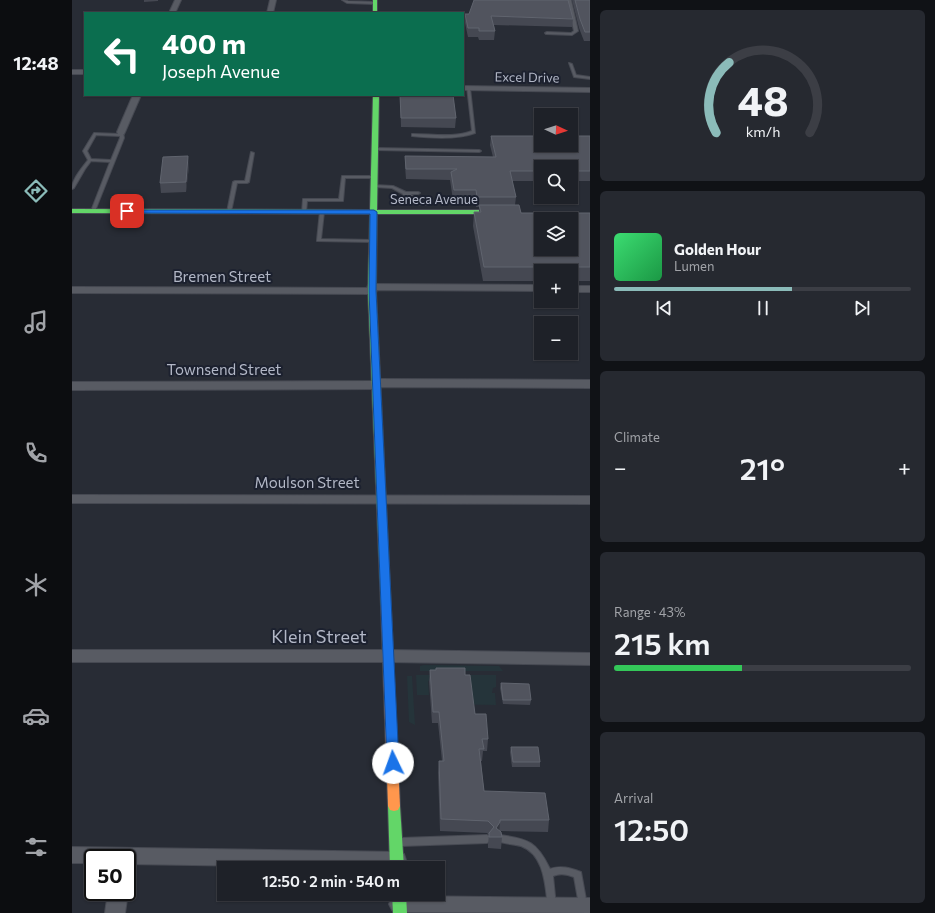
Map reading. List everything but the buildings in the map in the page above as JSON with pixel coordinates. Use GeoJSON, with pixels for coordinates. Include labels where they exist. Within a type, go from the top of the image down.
{"type":"FeatureCollection","features":[{"type":"Feature","properties":{"kind":"main road"},"geometry":{"type":"LineString","coordinates":[[375,1],[375,12]]}},
{"type":"Feature","properties":{"kind":"main road"},"geometry":{"type":"LineString","coordinates":[[376,96],[376,177],[372,289],[397,857]]}},
{"type":"Feature","properties":{"kind":"main road","name":"Seneca Avenue"},"geometry":{"type":"LineString","coordinates":[[72,211],[511,212]]}},
{"type":"Feature","properties":{"kind":"street"},"geometry":{"type":"LineString","coordinates":[[172,12],[178,0]]}},
{"type":"Feature","properties":{"kind":"street"},"geometry":{"type":"LineString","coordinates":[[270,12],[273,0]]}},
{"type":"Feature","properties":{"kind":"street"},"geometry":{"type":"LineString","coordinates":[[72,72],[84,72]]}},
{"type":"Feature","properties":{"kind":"street","name":"Excel Drive"},"geometry":{"type":"LineString","coordinates":[[465,88],[590,90]]}},
{"type":"Feature","properties":{"kind":"street"},"geometry":{"type":"LineString","coordinates":[[121,134],[137,96]]}},
{"type":"Feature","properties":{"kind":"street","name":"Bremen Street"},"geometry":{"type":"LineString","coordinates":[[72,290],[534,288]]}},
{"type":"Feature","properties":{"kind":"street"},"geometry":{"type":"LineString","coordinates":[[578,289],[590,289]]}},
{"type":"Feature","properties":{"kind":"street","name":"Townsend Street"},"geometry":{"type":"LineString","coordinates":[[72,386],[590,384]]}},
{"type":"Feature","properties":{"kind":"street","name":"Moulson Street"},"geometry":{"type":"LineString","coordinates":[[72,499],[590,500]]}},
{"type":"Feature","properties":{"kind":"street","name":"Klein Street"},"geometry":{"type":"LineString","coordinates":[[72,656],[388,656],[590,658]]}},
{"type":"Feature","properties":{"kind":"street"},"geometry":{"type":"LineString","coordinates":[[72,855],[84,855]]}},
{"type":"Feature","properties":{"kind":"street"},"geometry":{"type":"LineString","coordinates":[[136,856],[397,857]]}},
{"type":"Feature","properties":{"kind":"street"},"geometry":{"type":"LineString","coordinates":[[115,913],[117,901]]}},
{"type":"Feature","properties":{"kind":"street"},"geometry":{"type":"LineString","coordinates":[[399,904],[587,906]]}},
{"type":"Feature","properties":{"kind":"lane"},"geometry":{"type":"LineString","coordinates":[[344,0],[347,2],[375,1]]}},
{"type":"Feature","properties":{"kind":"lane"},"geometry":{"type":"LineString","coordinates":[[547,33],[572,34],[576,31],[569,0]]}},
{"type":"Feature","properties":{"kind":"lane"},"geometry":{"type":"LineString","coordinates":[[570,64],[574,76],[590,78]]}},
{"type":"Feature","properties":{"kind":"lane"},"geometry":{"type":"LineString","coordinates":[[413,135],[459,135],[474,132],[465,88]]}},
{"type":"Feature","properties":{"kind":"lane"},"geometry":{"type":"LineString","coordinates":[[90,160],[84,151],[95,134],[121,134],[122,138],[93,211]]}},
{"type":"Feature","properties":{"kind":"lane"},"geometry":{"type":"LineString","coordinates":[[376,149],[479,151]]}},
{"type":"Feature","properties":{"kind":"lane"},"geometry":{"type":"LineString","coordinates":[[229,212],[235,182],[247,182],[252,153]]}},
{"type":"Feature","properties":{"kind":"lane"},"geometry":{"type":"LineString","coordinates":[[90,160],[113,161]]}},
{"type":"Feature","properties":{"kind":"lane"},"geometry":{"type":"LineString","coordinates":[[72,188],[90,160]]}},
{"type":"Feature","properties":{"kind":"lane"},"geometry":{"type":"LineString","coordinates":[[304,212],[305,200],[341,200],[343,177],[376,177]]}},
{"type":"Feature","properties":{"kind":"lane"},"geometry":{"type":"LineString","coordinates":[[375,186],[393,187],[411,196]]}},
{"type":"Feature","properties":{"kind":"lane"},"geometry":{"type":"LineString","coordinates":[[405,193],[418,193]]}},
{"type":"Feature","properties":{"kind":"lane"},"geometry":{"type":"LineString","coordinates":[[404,199],[405,193]]}},
{"type":"Feature","properties":{"kind":"lane"},"geometry":{"type":"LineString","coordinates":[[426,204],[427,198]]}},
{"type":"Feature","properties":{"kind":"lane"},"geometry":{"type":"LineString","coordinates":[[420,200],[431,206],[432,212]]}},
{"type":"Feature","properties":{"kind":"lane"},"geometry":{"type":"LineString","coordinates":[[412,203],[426,204]]}},
{"type":"Feature","properties":{"kind":"lane"},"geometry":{"type":"LineString","coordinates":[[322,212],[319,240],[373,241]]}},
{"type":"Feature","properties":{"kind":"lane"},"geometry":{"type":"LineString","coordinates":[[397,857],[487,839]]}},
{"type":"Feature","properties":{"kind":"lane"},"geometry":{"type":"LineString","coordinates":[[500,839],[523,842],[538,852],[548,874],[552,906]]}},
{"type":"Feature","properties":{"kind":"lane"},"geometry":{"type":"LineString","coordinates":[[548,874],[554,870],[570,871],[578,874],[587,906]]}},
{"type":"Feature","properties":{"kind":"shaded area"},"geometry":{"type":"Polygon","coordinates":[[[420,666],[499,666],[503,671],[420,671],[420,666]]]}},
{"type":"Feature","properties":{"kind":"shaded area"},"geometry":{"type":"Polygon","coordinates":[[[416,675],[496,675],[496,687],[493,688],[492,693],[495,693],[496,705],[439,704],[435,680],[428,681],[429,695],[417,695],[416,675]]]}},
{"type":"Feature","properties":{"kind":"shaded area"},"geometry":{"type":"Polygon","coordinates":[[[407,676],[412,676],[415,725],[409,722],[407,676]]]}},
{"type":"Feature","properties":{"kind":"traffic: fast"},"geometry":{"type":"LineString","coordinates":[[375,0],[375,12]]}},
{"type":"Feature","properties":{"kind":"traffic: fast"},"geometry":{"type":"LineString","coordinates":[[376,96],[372,291],[386,607]]}},
{"type":"Feature","properties":{"kind":"traffic: fast"},"geometry":{"type":"LineString","coordinates":[[72,211],[503,212]]}},
{"type":"Feature","properties":{"kind":"traffic: fast"},"geometry":{"type":"LineString","coordinates":[[394,806],[397,861]]}},
{"type":"Feature","properties":{"kind":"traffic: fast"},"geometry":{"type":"LineString","coordinates":[[399,901],[400,913]]}},
{"type":"Feature","properties":{"kind":"traffic: slow"},"geometry":{"type":"LineString","coordinates":[[386,607],[394,806]]}},
{"type":"Feature","properties":{"kind":"route"},"geometry":{"type":"LineString","coordinates":[[127,211],[374,212],[372,291],[393,763]]}}]}
